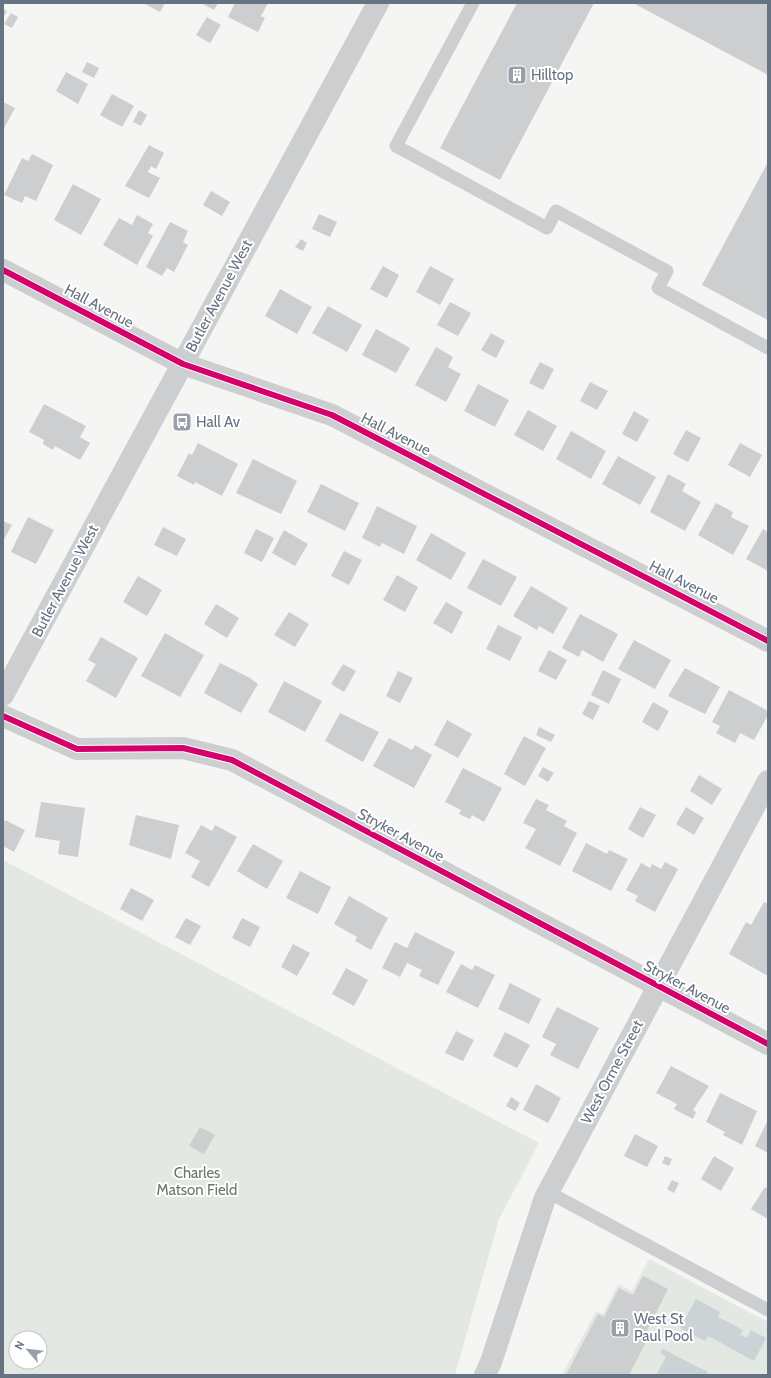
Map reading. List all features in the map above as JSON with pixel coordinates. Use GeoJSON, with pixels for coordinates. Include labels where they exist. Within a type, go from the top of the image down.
{"type":"FeatureCollection","features":[{"type":"Feature","properties":{"kind":"street","name":"Butler Avenue West"},"geometry":{"type":"LineString","coordinates":[[3,695],[378,3]]}},
{"type":"Feature","properties":{"kind":"street","name":"Hall Avenue"},"geometry":{"type":"LineString","coordinates":[[3,270],[183,364],[332,415],[768,641]]}},
{"type":"Feature","properties":{"kind":"street","name":"Stryker Avenue"},"geometry":{"type":"LineString","coordinates":[[3,716],[77,749],[183,748],[232,760],[768,1044]]}},
{"type":"Feature","properties":{"kind":"street","name":"West Orme Street"},"geometry":{"type":"LineString","coordinates":[[485,1375],[491,1362],[548,1192],[768,781]]}},
{"type":"Feature","properties":{"kind":"lane"},"geometry":{"type":"LineString","coordinates":[[473,3],[396,146],[547,228],[556,211],[660,267],[667,271],[658,288],[768,348]]}},
{"type":"Feature","properties":{"kind":"lane"},"geometry":{"type":"LineString","coordinates":[[548,1192],[768,1310]]}},
{"type":"Feature","properties":{"kind":"green space","name":"Charles Matson Field"},"geometry":{"type":"Polygon","coordinates":[[[3,860],[539,1143],[499,1219],[455,1375],[3,1375],[3,860]]]}},
{"type":"Feature","properties":{"kind":"green space"},"geometry":{"type":"Polygon","coordinates":[[[649,1259],[768,1322],[768,1375],[562,1375],[596,1311],[603,1314],[618,1284],[632,1291],[649,1259]]]}},
{"type":"Feature","properties":{"kind":"shaded area"},"geometry":{"type":"Polygon","coordinates":[[[696,1299],[720,1312],[718,1317],[743,1330],[740,1335],[747,1338],[751,1330],[766,1338],[754,1361],[708,1336],[705,1341],[680,1328],[696,1299]]]}},
{"type":"Feature","properties":{"kind":"shaded area"},"geometry":{"type":"Polygon","coordinates":[[[663,1349],[708,1372],[706,1375],[656,1375],[666,1357],[660,1353],[663,1349]]]}},
{"type":"Feature","properties":{"kind":"building"},"geometry":{"type":"Polygon","coordinates":[[[143,3],[165,3],[160,12],[143,3]]]}},
{"type":"Feature","properties":{"kind":"building"},"geometry":{"type":"Polygon","coordinates":[[[201,3],[218,3],[214,10],[201,3]]]}},
{"type":"Feature","properties":{"kind":"building"},"geometry":{"type":"Polygon","coordinates":[[[235,3],[268,3],[261,16],[265,18],[258,32],[228,17],[235,3]]]}},
{"type":"Feature","properties":{"kind":"building","name":"Hilltop"},"geometry":{"type":"Polygon","coordinates":[[[517,3],[594,3],[500,180],[440,148],[517,3]]]}},
{"type":"Feature","properties":{"kind":"building"},"geometry":{"type":"Polygon","coordinates":[[[633,3],[768,3],[768,75],[633,3]]]}},
{"type":"Feature","properties":{"kind":"building"},"geometry":{"type":"Polygon","coordinates":[[[3,9],[7,11],[3,18],[3,9]]]}},
{"type":"Feature","properties":{"kind":"building"},"geometry":{"type":"Polygon","coordinates":[[[11,13],[18,17],[12,28],[4,24],[11,13]]]}},
{"type":"Feature","properties":{"kind":"building"},"geometry":{"type":"Polygon","coordinates":[[[207,17],[221,25],[210,43],[196,35],[207,17]]]}},
{"type":"Feature","properties":{"kind":"building"},"geometry":{"type":"Polygon","coordinates":[[[87,62],[99,68],[94,78],[82,72],[87,62]]]}},
{"type":"Feature","properties":{"kind":"building"},"geometry":{"type":"Polygon","coordinates":[[[66,72],[88,84],[78,104],[56,91],[66,72]]]}},
{"type":"Feature","properties":{"kind":"building"},"geometry":{"type":"Polygon","coordinates":[[[112,94],[134,106],[122,127],[100,115],[112,94]]]}},
{"type":"Feature","properties":{"kind":"building"},"geometry":{"type":"Polygon","coordinates":[[[3,102],[15,108],[3,130],[3,102]]]}},
{"type":"Feature","properties":{"kind":"building"},"geometry":{"type":"Polygon","coordinates":[[[139,110],[147,115],[141,126],[133,122],[139,110]]]}},
{"type":"Feature","properties":{"kind":"building"},"geometry":{"type":"Polygon","coordinates":[[[149,145],[164,153],[156,169],[151,166],[148,172],[160,178],[149,198],[125,186],[149,145]]]}},
{"type":"Feature","properties":{"kind":"building"},"geometry":{"type":"Polygon","coordinates":[[[32,154],[53,165],[36,201],[25,196],[22,203],[4,195],[22,158],[28,161],[32,154]]]}},
{"type":"Feature","properties":{"kind":"building"},"geometry":{"type":"Polygon","coordinates":[[[768,162],[768,320],[702,285],[768,162]]]}},
{"type":"Feature","properties":{"kind":"building"},"geometry":{"type":"Polygon","coordinates":[[[73,184],[101,199],[81,235],[54,220],[73,184]]]}},
{"type":"Feature","properties":{"kind":"building"},"geometry":{"type":"Polygon","coordinates":[[[211,191],[230,202],[222,216],[203,205],[211,191]]]}},
{"type":"Feature","properties":{"kind":"building"},"geometry":{"type":"Polygon","coordinates":[[[319,214],[337,222],[330,237],[312,229],[319,214]]]}},
{"type":"Feature","properties":{"kind":"building"},"geometry":{"type":"Polygon","coordinates":[[[137,215],[153,224],[148,233],[153,236],[137,265],[103,245],[119,218],[132,225],[137,215]]]}},
{"type":"Feature","properties":{"kind":"building"},"geometry":{"type":"Polygon","coordinates":[[[170,222],[188,231],[183,242],[188,245],[174,272],[167,268],[162,276],[146,267],[170,222]]]}},
{"type":"Feature","properties":{"kind":"building"},"geometry":{"type":"Polygon","coordinates":[[[301,239],[307,243],[303,251],[295,247],[301,239]]]}},
{"type":"Feature","properties":{"kind":"building"},"geometry":{"type":"Polygon","coordinates":[[[383,266],[399,275],[387,298],[370,289],[383,266]]]}},
{"type":"Feature","properties":{"kind":"building"},"geometry":{"type":"Polygon","coordinates":[[[430,266],[454,279],[440,305],[416,292],[430,266]]]}},
{"type":"Feature","properties":{"kind":"building"},"geometry":{"type":"Polygon","coordinates":[[[280,289],[312,307],[297,334],[265,316],[280,289]]]}},
{"type":"Feature","properties":{"kind":"building"},"geometry":{"type":"Polygon","coordinates":[[[450,302],[471,313],[458,336],[437,325],[450,302]]]}},
{"type":"Feature","properties":{"kind":"building"},"geometry":{"type":"Polygon","coordinates":[[[328,306],[362,325],[347,352],[312,333],[328,306]]]}},
{"type":"Feature","properties":{"kind":"building"},"geometry":{"type":"Polygon","coordinates":[[[376,329],[410,348],[396,373],[362,355],[376,329]]]}},
{"type":"Feature","properties":{"kind":"building"},"geometry":{"type":"Polygon","coordinates":[[[491,333],[505,341],[496,358],[481,350],[491,333]]]}},
{"type":"Feature","properties":{"kind":"building"},"geometry":{"type":"Polygon","coordinates":[[[436,347],[453,357],[448,367],[461,374],[446,402],[415,385],[436,347]]]}},
{"type":"Feature","properties":{"kind":"building"},"geometry":{"type":"Polygon","coordinates":[[[540,362],[554,369],[543,390],[529,383],[540,362]]]}},
{"type":"Feature","properties":{"kind":"building"},"geometry":{"type":"Polygon","coordinates":[[[590,382],[608,391],[597,410],[580,401],[590,382]]]}},
{"type":"Feature","properties":{"kind":"building"},"geometry":{"type":"Polygon","coordinates":[[[478,384],[509,400],[495,427],[464,411],[478,384]]]}},
{"type":"Feature","properties":{"kind":"building"},"geometry":{"type":"Polygon","coordinates":[[[44,404],[86,426],[80,437],[90,443],[80,460],[55,446],[53,450],[43,444],[44,440],[29,432],[44,404]]]}},
{"type":"Feature","properties":{"kind":"building"},"geometry":{"type":"Polygon","coordinates":[[[528,410],[557,426],[543,451],[514,435],[528,410]]]}},
{"type":"Feature","properties":{"kind":"building"},"geometry":{"type":"Polygon","coordinates":[[[634,411],[649,420],[637,442],[622,434],[634,411]]]}},
{"type":"Feature","properties":{"kind":"building"},"geometry":{"type":"Polygon","coordinates":[[[686,430],[701,438],[688,462],[673,454],[686,430]]]}},
{"type":"Feature","properties":{"kind":"building"},"geometry":{"type":"Polygon","coordinates":[[[571,431],[606,451],[591,479],[556,459],[571,431]]]}},
{"type":"Feature","properties":{"kind":"building"},"geometry":{"type":"Polygon","coordinates":[[[198,443],[238,464],[222,496],[195,482],[194,485],[177,476],[189,453],[192,455],[198,443]]]}},
{"type":"Feature","properties":{"kind":"building"},"geometry":{"type":"Polygon","coordinates":[[[740,443],[762,455],[750,477],[728,465],[740,443]]]}},
{"type":"Feature","properties":{"kind":"building"},"geometry":{"type":"Polygon","coordinates":[[[618,456],[656,477],[640,505],[602,484],[618,456]]]}},
{"type":"Feature","properties":{"kind":"building"},"geometry":{"type":"Polygon","coordinates":[[[253,459],[297,481],[281,514],[236,493],[253,459]]]}},
{"type":"Feature","properties":{"kind":"building"},"geometry":{"type":"Polygon","coordinates":[[[668,474],[686,484],[682,491],[701,502],[685,531],[650,512],[668,474]]]}},
{"type":"Feature","properties":{"kind":"building"},"geometry":{"type":"Polygon","coordinates":[[[321,484],[359,503],[345,531],[307,512],[321,484]]]}},
{"type":"Feature","properties":{"kind":"building"},"geometry":{"type":"Polygon","coordinates":[[[716,503],[733,512],[731,517],[749,526],[733,555],[698,535],[716,503]]]}},
{"type":"Feature","properties":{"kind":"building"},"geometry":{"type":"Polygon","coordinates":[[[377,506],[417,526],[404,554],[382,543],[380,547],[362,538],[377,506]]]}},
{"type":"Feature","properties":{"kind":"building"},"geometry":{"type":"Polygon","coordinates":[[[28,517],[54,530],[36,564],[11,552],[28,517]]]}},
{"type":"Feature","properties":{"kind":"building"},"geometry":{"type":"Polygon","coordinates":[[[3,521],[12,525],[3,541],[3,521]]]}},
{"type":"Feature","properties":{"kind":"building"},"geometry":{"type":"Polygon","coordinates":[[[163,527],[186,539],[177,556],[154,545],[163,527]]]}},
{"type":"Feature","properties":{"kind":"building"},"geometry":{"type":"Polygon","coordinates":[[[256,529],[274,538],[262,562],[244,553],[256,529]]]}},
{"type":"Feature","properties":{"kind":"building"},"geometry":{"type":"Polygon","coordinates":[[[763,529],[768,532],[768,571],[746,559],[763,529]]]}},
{"type":"Feature","properties":{"kind":"building"},"geometry":{"type":"Polygon","coordinates":[[[284,530],[308,544],[295,566],[272,553],[284,530]]]}},
{"type":"Feature","properties":{"kind":"building"},"geometry":{"type":"Polygon","coordinates":[[[431,533],[466,553],[451,580],[416,560],[431,533]]]}},
{"type":"Feature","properties":{"kind":"building"},"geometry":{"type":"Polygon","coordinates":[[[344,551],[362,560],[349,585],[331,576],[344,551]]]}},
{"type":"Feature","properties":{"kind":"building"},"geometry":{"type":"Polygon","coordinates":[[[483,559],[517,577],[501,606],[467,588],[483,559]]]}},
{"type":"Feature","properties":{"kind":"building"},"geometry":{"type":"Polygon","coordinates":[[[397,575],[418,587],[405,612],[383,600],[397,575]]]}},
{"type":"Feature","properties":{"kind":"building"},"geometry":{"type":"Polygon","coordinates":[[[138,576],[162,590],[147,616],[123,602],[138,576]]]}},
{"type":"Feature","properties":{"kind":"building"},"geometry":{"type":"Polygon","coordinates":[[[531,586],[568,608],[553,634],[539,626],[537,630],[513,616],[531,586]]]}},
{"type":"Feature","properties":{"kind":"building"},"geometry":{"type":"Polygon","coordinates":[[[446,602],[463,612],[452,634],[433,623],[446,602]]]}},
{"type":"Feature","properties":{"kind":"building"},"geometry":{"type":"Polygon","coordinates":[[[216,604],[239,618],[227,638],[204,624],[216,604]]]}},
{"type":"Feature","properties":{"kind":"building"},"geometry":{"type":"Polygon","coordinates":[[[289,612],[309,624],[295,647],[274,635],[289,612]]]}},
{"type":"Feature","properties":{"kind":"building"},"geometry":{"type":"Polygon","coordinates":[[[580,614],[618,634],[603,662],[582,650],[579,657],[562,648],[580,614]]]}},
{"type":"Feature","properties":{"kind":"building"},"geometry":{"type":"Polygon","coordinates":[[[498,625],[522,637],[510,661],[486,649],[498,625]]]}},
{"type":"Feature","properties":{"kind":"building"},"geometry":{"type":"Polygon","coordinates":[[[165,633],[204,655],[180,697],[141,676],[165,633]]]}},
{"type":"Feature","properties":{"kind":"building"},"geometry":{"type":"Polygon","coordinates":[[[101,637],[138,658],[116,698],[86,681],[96,664],[88,660],[101,637]]]}},
{"type":"Feature","properties":{"kind":"building"},"geometry":{"type":"Polygon","coordinates":[[[634,640],[671,660],[655,689],[618,669],[634,640]]]}},
{"type":"Feature","properties":{"kind":"building"},"geometry":{"type":"Polygon","coordinates":[[[549,650],[567,660],[556,680],[538,671],[549,650]]]}},
{"type":"Feature","properties":{"kind":"building"},"geometry":{"type":"Polygon","coordinates":[[[220,663],[250,678],[258,684],[241,713],[204,693],[220,663]]]}},
{"type":"Feature","properties":{"kind":"building"},"geometry":{"type":"Polygon","coordinates":[[[343,664],[356,671],[344,692],[331,684],[343,664]]]}},
{"type":"Feature","properties":{"kind":"building"},"geometry":{"type":"Polygon","coordinates":[[[685,668],[720,687],[705,714],[668,696],[685,668]]]}},
{"type":"Feature","properties":{"kind":"building"},"geometry":{"type":"Polygon","coordinates":[[[603,670],[621,679],[609,704],[591,695],[603,670]]]}},
{"type":"Feature","properties":{"kind":"building"},"geometry":{"type":"Polygon","coordinates":[[[398,671],[413,678],[400,703],[386,696],[398,671]]]}},
{"type":"Feature","properties":{"kind":"building"},"geometry":{"type":"Polygon","coordinates":[[[284,681],[322,701],[305,732],[268,712],[284,681]]]}},
{"type":"Feature","properties":{"kind":"building"},"geometry":{"type":"Polygon","coordinates":[[[729,690],[768,711],[768,715],[754,740],[740,733],[735,743],[716,733],[720,726],[712,722],[729,690]]]}},
{"type":"Feature","properties":{"kind":"building"},"geometry":{"type":"Polygon","coordinates":[[[589,701],[600,706],[593,720],[582,714],[589,701]]]}},
{"type":"Feature","properties":{"kind":"building"},"geometry":{"type":"Polygon","coordinates":[[[653,702],[669,711],[658,731],[642,722],[653,702]]]}},
{"type":"Feature","properties":{"kind":"building"},"geometry":{"type":"Polygon","coordinates":[[[340,713],[379,732],[363,762],[325,741],[340,713]]]}},
{"type":"Feature","properties":{"kind":"building"},"geometry":{"type":"Polygon","coordinates":[[[447,720],[472,734],[458,758],[434,745],[447,720]]]}},
{"type":"Feature","properties":{"kind":"building"},"geometry":{"type":"Polygon","coordinates":[[[539,727],[555,735],[551,742],[536,735],[539,727]]]}},
{"type":"Feature","properties":{"kind":"building"},"geometry":{"type":"Polygon","coordinates":[[[524,736],[546,748],[525,786],[504,774],[524,736]]]}},
{"type":"Feature","properties":{"kind":"building"},"geometry":{"type":"Polygon","coordinates":[[[389,738],[412,750],[415,745],[432,755],[414,788],[373,766],[389,738]]]}},
{"type":"Feature","properties":{"kind":"building"},"geometry":{"type":"Polygon","coordinates":[[[543,767],[554,773],[548,782],[538,776],[543,767]]]}},
{"type":"Feature","properties":{"kind":"building"},"geometry":{"type":"Polygon","coordinates":[[[463,768],[502,788],[484,822],[472,815],[470,819],[459,814],[461,810],[445,802],[463,768]]]}},
{"type":"Feature","properties":{"kind":"building"},"geometry":{"type":"Polygon","coordinates":[[[699,775],[722,789],[712,805],[690,791],[699,775]]]}},
{"type":"Feature","properties":{"kind":"building"},"geometry":{"type":"Polygon","coordinates":[[[536,799],[549,805],[546,810],[567,821],[564,826],[577,833],[560,866],[525,848],[536,829],[523,823],[536,799]]]}},
{"type":"Feature","properties":{"kind":"building"},"geometry":{"type":"Polygon","coordinates":[[[41,802],[85,808],[78,857],[58,854],[60,841],[35,837],[41,802]]]}},
{"type":"Feature","properties":{"kind":"building"},"geometry":{"type":"Polygon","coordinates":[[[640,807],[656,815],[643,838],[628,829],[640,807]]]}},
{"type":"Feature","properties":{"kind":"building"},"geometry":{"type":"Polygon","coordinates":[[[686,807],[704,818],[694,835],[676,824],[686,807]]]}},
{"type":"Feature","properties":{"kind":"building"},"geometry":{"type":"Polygon","coordinates":[[[136,815],[179,825],[171,859],[129,845],[136,815]]]}},
{"type":"Feature","properties":{"kind":"building"},"geometry":{"type":"Polygon","coordinates":[[[5,820],[25,830],[14,852],[3,846],[3,824],[5,820]]]}},
{"type":"Feature","properties":{"kind":"building"},"geometry":{"type":"Polygon","coordinates":[[[201,825],[212,831],[215,825],[237,837],[209,887],[191,877],[200,861],[185,853],[201,825]]]}},
{"type":"Feature","properties":{"kind":"building"},"geometry":{"type":"Polygon","coordinates":[[[586,843],[607,854],[609,850],[628,859],[611,891],[572,871],[586,843]]]}},
{"type":"Feature","properties":{"kind":"building"},"geometry":{"type":"Polygon","coordinates":[[[253,844],[283,861],[267,889],[237,871],[253,844]]]}},
{"type":"Feature","properties":{"kind":"building"},"geometry":{"type":"Polygon","coordinates":[[[665,862],[678,869],[655,912],[635,901],[638,896],[626,890],[641,863],[650,868],[652,864],[661,869],[665,862]]]}},
{"type":"Feature","properties":{"kind":"building"},"geometry":{"type":"Polygon","coordinates":[[[300,871],[331,887],[318,914],[286,898],[300,871]]]}},
{"type":"Feature","properties":{"kind":"building"},"geometry":{"type":"Polygon","coordinates":[[[131,888],[154,900],[142,921],[120,909],[131,888]]]}},
{"type":"Feature","properties":{"kind":"building"},"geometry":{"type":"Polygon","coordinates":[[[349,896],[388,918],[371,950],[355,941],[357,937],[334,924],[349,896]]]}},
{"type":"Feature","properties":{"kind":"building"},"geometry":{"type":"Polygon","coordinates":[[[764,902],[768,904],[768,976],[729,954],[746,922],[751,925],[764,902]]]}},
{"type":"Feature","properties":{"kind":"building"},"geometry":{"type":"Polygon","coordinates":[[[186,918],[201,926],[190,945],[175,937],[186,918]]]}},
{"type":"Feature","properties":{"kind":"building"},"geometry":{"type":"Polygon","coordinates":[[[242,918],[260,927],[250,947],[232,938],[242,918]]]}},
{"type":"Feature","properties":{"kind":"building"},"geometry":{"type":"Polygon","coordinates":[[[415,932],[455,952],[438,985],[419,976],[422,970],[407,963],[400,977],[382,968],[395,942],[407,948],[415,932]]]}},
{"type":"Feature","properties":{"kind":"building"},"geometry":{"type":"Polygon","coordinates":[[[293,944],[310,953],[297,976],[281,967],[293,944]]]}},
{"type":"Feature","properties":{"kind":"building"},"geometry":{"type":"Polygon","coordinates":[[[461,964],[472,970],[475,965],[495,975],[478,1008],[446,992],[461,964]]]}},
{"type":"Feature","properties":{"kind":"building"},"geometry":{"type":"Polygon","coordinates":[[[346,968],[368,980],[354,1006],[332,994],[346,968]]]}},
{"type":"Feature","properties":{"kind":"building"},"geometry":{"type":"Polygon","coordinates":[[[510,983],[541,999],[529,1024],[498,1009],[510,983]]]}},
{"type":"Feature","properties":{"kind":"building"},"geometry":{"type":"Polygon","coordinates":[[[557,1007],[599,1028],[578,1069],[550,1055],[556,1044],[542,1037],[557,1007]]]}},
{"type":"Feature","properties":{"kind":"building"},"geometry":{"type":"Polygon","coordinates":[[[456,1031],[474,1040],[463,1061],[445,1053],[456,1031]]]}},
{"type":"Feature","properties":{"kind":"building"},"geometry":{"type":"Polygon","coordinates":[[[505,1032],[530,1045],[517,1068],[493,1056],[505,1032]]]}},
{"type":"Feature","properties":{"kind":"building"},"geometry":{"type":"Polygon","coordinates":[[[671,1066],[709,1086],[693,1110],[696,1112],[693,1119],[674,1109],[677,1104],[656,1093],[671,1066]]]}},
{"type":"Feature","properties":{"kind":"building"},"geometry":{"type":"Polygon","coordinates":[[[536,1084],[561,1098],[548,1123],[523,1110],[536,1084]]]}},
{"type":"Feature","properties":{"kind":"building"},"geometry":{"type":"Polygon","coordinates":[[[720,1093],[757,1111],[742,1145],[723,1135],[725,1132],[706,1122],[720,1093]]]}},
{"type":"Feature","properties":{"kind":"building"},"geometry":{"type":"Polygon","coordinates":[[[511,1097],[520,1103],[515,1111],[506,1106],[511,1097]]]}},
{"type":"Feature","properties":{"kind":"building"},"geometry":{"type":"Polygon","coordinates":[[[768,1120],[768,1153],[755,1146],[768,1120]]]}},
{"type":"Feature","properties":{"kind":"building"},"geometry":{"type":"Polygon","coordinates":[[[200,1127],[215,1135],[204,1154],[189,1146],[200,1127]]]}},
{"type":"Feature","properties":{"kind":"building"},"geometry":{"type":"Polygon","coordinates":[[[635,1134],[658,1146],[647,1167],[624,1156],[635,1134]]]}},
{"type":"Feature","properties":{"kind":"building"},"geometry":{"type":"Polygon","coordinates":[[[665,1156],[672,1159],[669,1166],[662,1163],[665,1156]]]}},
{"type":"Feature","properties":{"kind":"building"},"geometry":{"type":"Polygon","coordinates":[[[714,1156],[734,1168],[721,1191],[701,1179],[714,1156]]]}},
{"type":"Feature","properties":{"kind":"building"},"geometry":{"type":"Polygon","coordinates":[[[672,1180],[679,1183],[674,1193],[667,1189],[672,1180]]]}},
{"type":"Feature","properties":{"kind":"building"},"geometry":{"type":"Polygon","coordinates":[[[765,1187],[768,1189],[768,1219],[751,1209],[765,1187]]]}},
{"type":"Feature","properties":{"kind":"building","name":"West St Paul Pool"},"geometry":{"type":"Polygon","coordinates":[[[643,1276],[668,1289],[643,1338],[647,1340],[629,1375],[566,1375],[598,1314],[604,1317],[619,1288],[633,1295],[643,1276]]]}},
{"type":"Feature","properties":{"kind":"cycle path"},"geometry":{"type":"LineString","coordinates":[[3,270],[183,364],[332,415],[768,641]]}},
{"type":"Feature","properties":{"kind":"cycle path"},"geometry":{"type":"LineString","coordinates":[[3,716],[77,749],[183,748],[232,760],[768,1044]]}},
{"type":"Feature","properties":{"kind":"place","name":"Hilltop"},"geometry":{"type":"Point","coordinates":[517,75]}},
{"type":"Feature","properties":{"kind":"place","name":"Hall Av"},"geometry":{"type":"Point","coordinates":[182,422]}},
{"type":"Feature","properties":{"kind":"place","name":"West St Paul Pool"},"geometry":{"type":"Point","coordinates":[620,1328]}}]}
